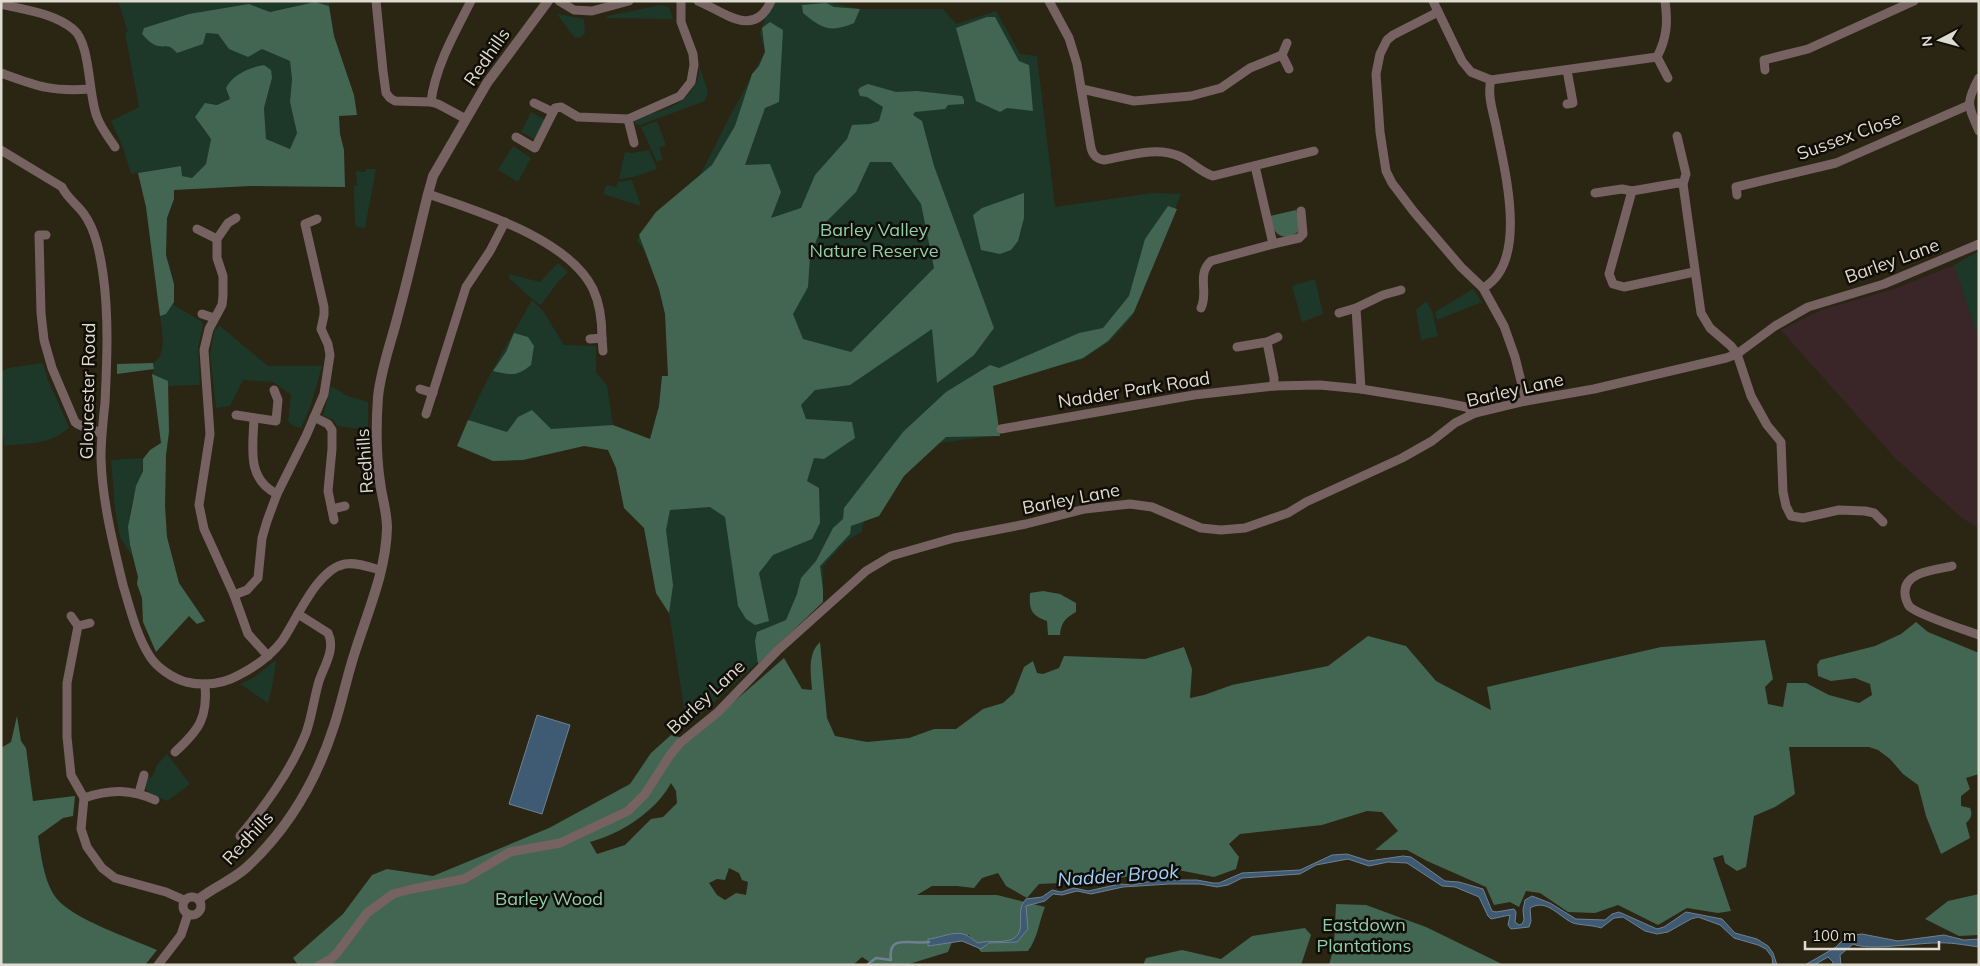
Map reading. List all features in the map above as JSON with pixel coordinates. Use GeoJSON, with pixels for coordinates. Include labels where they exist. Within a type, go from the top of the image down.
{"type":"FeatureCollection","features":[{"type":"Feature","properties":{"kind":"street"},"geometry":{"type":"LineString","coordinates":[[376,1],[386,93],[395,101],[431,102],[466,118]]}},
{"type":"Feature","properties":{"kind":"street"},"geometry":{"type":"LineString","coordinates":[[431,102],[432,88],[443,60],[471,1]]}},
{"type":"Feature","properties":{"kind":"street","name":"Redhills"},"geometry":{"type":"LineString","coordinates":[[184,900],[189,896],[199,899],[247,867],[290,816],[313,779],[334,725],[354,653],[376,593],[386,544],[387,528],[377,454],[380,383],[433,176],[487,83],[548,1]]}},
{"type":"Feature","properties":{"kind":"street"},"geometry":{"type":"LineString","coordinates":[[559,1],[574,10],[592,11],[629,1]]}},
{"type":"Feature","properties":{"kind":"street"},"geometry":{"type":"LineString","coordinates":[[516,137],[535,148],[555,108],[560,107],[578,117],[628,119],[680,96],[691,82],[694,65],[693,54],[681,22],[681,1]]}},
{"type":"Feature","properties":{"kind":"street"},"geometry":{"type":"LineString","coordinates":[[698,1],[733,19],[742,21],[749,21],[760,16],[765,12],[771,1]]}},
{"type":"Feature","properties":{"kind":"street"},"geometry":{"type":"LineString","coordinates":[[1049,1],[1069,38],[1082,89],[1092,154],[1099,160],[1163,152],[1179,156],[1206,174],[1213,176],[1314,151]]}},
{"type":"Feature","properties":{"kind":"street"},"geometry":{"type":"LineString","coordinates":[[1433,1],[1462,61],[1470,72],[1491,80],[1657,57]]}},
{"type":"Feature","properties":{"kind":"street"},"geometry":{"type":"LineString","coordinates":[[1657,57],[1663,46],[1667,30],[1665,1]]}},
{"type":"Feature","properties":{"kind":"street"},"geometry":{"type":"LineString","coordinates":[[1765,70],[1764,56],[1808,49],[1914,1]]}},
{"type":"Feature","properties":{"kind":"street"},"geometry":{"type":"LineString","coordinates":[[1,4],[26,6],[60,21],[77,32],[84,48],[97,118],[115,147]]}},
{"type":"Feature","properties":{"kind":"street"},"geometry":{"type":"LineString","coordinates":[[1438,12],[1387,40],[1380,54],[1376,74],[1382,157],[1389,177],[1404,200],[1460,267],[1483,288],[1504,326],[1515,357],[1526,401]]}},
{"type":"Feature","properties":{"kind":"street"},"geometry":{"type":"LineString","coordinates":[[1082,89],[1134,101],[1191,96],[1221,88],[1250,68],[1282,55],[1287,43]]}},
{"type":"Feature","properties":{"kind":"street"},"geometry":{"type":"LineString","coordinates":[[1282,55],[1289,69]]}},
{"type":"Feature","properties":{"kind":"street"},"geometry":{"type":"LineString","coordinates":[[1657,57],[1668,78]]}},
{"type":"Feature","properties":{"kind":"street"},"geometry":{"type":"LineString","coordinates":[[1567,70],[1573,103]]}},
{"type":"Feature","properties":{"kind":"street"},"geometry":{"type":"LineString","coordinates":[[1,73],[47,89],[72,90],[90,88]]}},
{"type":"Feature","properties":{"kind":"street"},"geometry":{"type":"LineString","coordinates":[[1979,78],[1970,94],[1969,105],[1979,131]]}},
{"type":"Feature","properties":{"kind":"street"},"geometry":{"type":"LineString","coordinates":[[1483,288],[1495,279],[1507,260],[1511,210],[1492,108],[1489,85],[1491,80]]}},
{"type":"Feature","properties":{"kind":"street"},"geometry":{"type":"LineString","coordinates":[[534,103],[553,112]]}},
{"type":"Feature","properties":{"kind":"street","name":"Sussex Close"},"geometry":{"type":"LineString","coordinates":[[1736,186],[1836,163],[1969,105]]}},
{"type":"Feature","properties":{"kind":"street"},"geometry":{"type":"LineString","coordinates":[[628,119],[634,143]]}},
{"type":"Feature","properties":{"kind":"street"},"geometry":{"type":"LineString","coordinates":[[1677,136],[1686,174],[1683,184],[1701,313],[1710,328],[1731,346],[1736,354],[1751,396],[1767,426],[1781,442],[1783,492],[1786,506],[1791,516],[1803,518],[1839,510],[1865,511],[1874,513],[1884,522]]}},
{"type":"Feature","properties":{"kind":"street","name":"Gloucester Road"},"geometry":{"type":"LineString","coordinates":[[1,150],[62,187],[67,197],[84,214],[94,234],[103,274],[106,312],[107,364],[101,434],[101,459],[106,502],[129,607],[149,656],[159,667],[186,682],[205,684]]}},
{"type":"Feature","properties":{"kind":"street"},"geometry":{"type":"LineString","coordinates":[[1255,166],[1273,244]]}},
{"type":"Feature","properties":{"kind":"street"},"geometry":{"type":"LineString","coordinates":[[1595,193],[1622,189],[1632,191],[1678,183],[1683,184]]}},
{"type":"Feature","properties":{"kind":"street"},"geometry":{"type":"LineString","coordinates":[[1632,191],[1609,274],[1613,284],[1624,287],[1694,272]]}},
{"type":"Feature","properties":{"kind":"street"},"geometry":{"type":"LineString","coordinates":[[428,194],[505,222],[550,247],[577,267],[584,275],[597,301],[603,351]]}},
{"type":"Feature","properties":{"kind":"street"},"geometry":{"type":"LineString","coordinates":[[1206,304],[1202,274],[1204,267],[1210,261],[1299,238],[1303,234],[1301,211]]}},
{"type":"Feature","properties":{"kind":"street"},"geometry":{"type":"LineString","coordinates":[[236,218],[228,223],[217,239],[217,258],[223,276],[223,296],[222,305],[214,318],[204,350],[210,434],[199,505],[204,529],[234,595],[248,634],[268,656]]}},
{"type":"Feature","properties":{"kind":"street"},"geometry":{"type":"LineString","coordinates":[[234,595],[247,590],[258,578],[262,538],[277,494],[324,394],[329,365],[328,344],[321,329],[324,306],[302,221],[317,219]]}},
{"type":"Feature","properties":{"kind":"street"},"geometry":{"type":"LineString","coordinates":[[426,414],[466,287],[490,252],[505,222]]}},
{"type":"Feature","properties":{"kind":"street"},"geometry":{"type":"LineString","coordinates":[[196,229],[217,239]]}},
{"type":"Feature","properties":{"kind":"street"},"geometry":{"type":"LineString","coordinates":[[39,234],[42,324],[51,363],[75,422],[93,428],[101,434]]}},
{"type":"Feature","properties":{"kind":"street","name":"Barley Lane"},"geometry":{"type":"LineString","coordinates":[[320,965],[337,953],[367,913],[393,894],[464,879],[510,852],[560,843],[577,837],[628,811],[645,794],[680,743],[718,712],[777,651],[866,571],[891,556],[954,538],[1026,524],[1085,509],[1130,504],[1152,507],[1201,528],[1221,530],[1245,528],[1288,513],[1306,502],[1402,458],[1432,441],[1455,423],[1475,413],[1696,366],[1736,354],[1775,326],[1808,307],[1884,284],[1979,244]]}},
{"type":"Feature","properties":{"kind":"street"},"geometry":{"type":"LineString","coordinates":[[206,259],[217,258]]}},
{"type":"Feature","properties":{"kind":"street"},"geometry":{"type":"LineString","coordinates":[[1339,313],[1356,308],[1383,295],[1401,290]]}},
{"type":"Feature","properties":{"kind":"street"},"geometry":{"type":"LineString","coordinates":[[1356,308],[1361,389]]}},
{"type":"Feature","properties":{"kind":"street"},"geometry":{"type":"LineString","coordinates":[[202,314],[214,318]]}},
{"type":"Feature","properties":{"kind":"street"},"geometry":{"type":"LineString","coordinates":[[310,331],[321,329]]}},
{"type":"Feature","properties":{"kind":"street"},"geometry":{"type":"LineString","coordinates":[[1237,347],[1267,342],[1278,337]]}},
{"type":"Feature","properties":{"kind":"street"},"geometry":{"type":"LineString","coordinates":[[590,339],[602,338]]}},
{"type":"Feature","properties":{"kind":"street"},"geometry":{"type":"LineString","coordinates":[[1267,342],[1274,386]]}},
{"type":"Feature","properties":{"kind":"street","name":"Nadder Park Road"},"geometry":{"type":"LineString","coordinates":[[1001,429],[1194,395],[1274,386],[1320,385],[1361,389],[1449,403],[1466,407],[1475,413]]}},
{"type":"Feature","properties":{"kind":"street"},"geometry":{"type":"LineString","coordinates":[[420,389],[432,393]]}},
{"type":"Feature","properties":{"kind":"street"},"geometry":{"type":"LineString","coordinates":[[236,415],[276,421],[278,400],[274,390]]}},
{"type":"Feature","properties":{"kind":"street"},"geometry":{"type":"LineString","coordinates":[[314,416],[328,424],[332,430],[328,490],[334,520]]}},
{"type":"Feature","properties":{"kind":"street"},"geometry":{"type":"LineString","coordinates":[[254,418],[253,461],[257,478],[264,486],[277,494]]}},
{"type":"Feature","properties":{"kind":"street"},"geometry":{"type":"LineString","coordinates":[[332,509],[345,506]]}},
{"type":"Feature","properties":{"kind":"street"},"geometry":{"type":"LineString","coordinates":[[175,752],[189,745],[202,722],[205,684],[220,683],[233,678],[247,671],[268,656],[282,641],[318,583],[332,569],[346,564],[380,570]]}},
{"type":"Feature","properties":{"kind":"street"},"geometry":{"type":"LineString","coordinates":[[1952,566],[1916,576],[1906,586],[1906,598],[1909,606],[1919,612],[1979,635]]}},
{"type":"Feature","properties":{"kind":"street"},"geometry":{"type":"LineString","coordinates":[[240,836],[284,776],[300,746],[330,653],[330,638],[328,634],[298,614]]}},
{"type":"Feature","properties":{"kind":"street"},"geometry":{"type":"LineString","coordinates":[[71,616],[78,626],[67,683],[67,737],[71,775],[84,798],[81,829],[87,847],[102,868],[115,878],[166,892],[184,900],[183,908],[188,914]]}},
{"type":"Feature","properties":{"kind":"street"},"geometry":{"type":"LineString","coordinates":[[78,626],[90,623]]}},
{"type":"Feature","properties":{"kind":"street"},"geometry":{"type":"LineString","coordinates":[[139,793],[144,775]]}},
{"type":"Feature","properties":{"kind":"street"},"geometry":{"type":"LineString","coordinates":[[84,798],[102,792],[139,793],[155,800]]}},
{"type":"Feature","properties":{"kind":"street"},"geometry":{"type":"LineString","coordinates":[[252,822],[261,830]]}},
{"type":"Feature","properties":{"kind":"street","name":"Redhills"},"geometry":{"type":"LineString","coordinates":[[158,965],[181,935],[188,914],[195,915],[199,913],[202,906],[199,899]]}},
{"type":"Feature","properties":{"kind":"shaded area"},"geometry":{"type":"Polygon","coordinates":[[[1954,265],[1979,341],[1979,528],[1962,518],[1895,458],[1781,330],[1821,310],[1894,289],[1954,265]]]}},
{"type":"Feature","properties":{"kind":"green space"},"geometry":{"type":"Polygon","coordinates":[[[118,1],[330,1],[329,6],[315,2],[270,12],[249,4],[165,45],[172,48],[205,33],[218,34],[229,49],[262,49],[290,61],[292,79],[290,102],[297,133],[290,149],[266,139],[264,108],[272,78],[221,105],[205,103],[199,124],[211,139],[206,164],[192,178],[182,176],[181,166],[131,174],[123,148],[111,121],[139,107],[125,33],[128,32],[118,1]]]}},
{"type":"Feature","properties":{"kind":"green space","name":"Barley Valley Nature Reserve"},"geometry":{"type":"Polygon","coordinates":[[[771,1],[799,1],[800,3],[824,1],[860,9],[943,9],[956,24],[996,11],[1020,54],[1037,56],[1055,207],[1152,193],[1181,194],[1132,317],[1109,342],[1081,360],[991,383],[1000,435],[939,443],[867,503],[862,532],[846,541],[823,566],[823,602],[687,727],[669,613],[650,533],[627,507],[611,451],[582,444],[460,443],[483,388],[532,300],[543,311],[564,345],[596,346],[596,373],[607,385],[613,426],[650,439],[661,411],[681,305],[637,240],[656,212],[691,193],[765,52],[760,33],[771,1]]]}},
{"type":"Feature","properties":{"kind":"green space"},"geometry":{"type":"Polygon","coordinates":[[[315,2],[329,6],[334,36],[354,95],[357,115],[339,116],[340,134],[344,150],[345,187],[250,186],[174,190],[174,199],[167,218],[166,255],[174,284],[174,302],[166,314],[160,316],[146,207],[138,173],[181,166],[182,176],[192,178],[206,164],[211,139],[195,117],[205,103],[217,105],[230,99],[226,88],[232,79],[242,72],[259,66],[264,65],[271,70],[272,78],[264,108],[266,139],[290,149],[297,133],[290,102],[292,79],[290,61],[262,49],[248,57],[229,49],[218,34],[206,33],[203,44],[177,53],[169,47],[151,43],[142,34],[144,28],[189,14],[249,4],[270,12],[315,2]]]}},
{"type":"Feature","properties":{"kind":"green space"},"geometry":{"type":"Polygon","coordinates":[[[826,3],[834,7],[860,9],[854,23],[839,28],[821,26],[803,13],[802,5],[826,3]]]}},
{"type":"Feature","properties":{"kind":"green space"},"geometry":{"type":"Polygon","coordinates":[[[661,5],[669,7],[673,19],[607,18],[607,16],[661,5]]]}},
{"type":"Feature","properties":{"kind":"green space"},"geometry":{"type":"Polygon","coordinates":[[[557,14],[584,19],[585,33],[581,37],[576,38],[557,14]]]}},
{"type":"Feature","properties":{"kind":"green space"},"geometry":{"type":"Polygon","coordinates":[[[987,17],[995,17],[1019,61],[1029,65],[1033,111],[1007,108],[1000,112],[976,101],[956,28],[987,17]]]}},
{"type":"Feature","properties":{"kind":"green space"},"geometry":{"type":"Polygon","coordinates":[[[770,22],[783,30],[779,102],[765,108],[745,165],[770,164],[781,192],[771,218],[801,208],[815,175],[847,139],[852,125],[870,124],[879,121],[883,107],[867,97],[860,96],[858,90],[861,87],[868,84],[896,92],[917,91],[962,96],[964,104],[948,105],[945,109],[915,112],[913,115],[922,121],[934,166],[994,328],[974,355],[937,383],[932,329],[850,385],[815,390],[801,405],[806,419],[852,422],[855,438],[824,459],[814,458],[807,481],[819,488],[820,523],[812,539],[773,555],[759,573],[769,621],[755,625],[746,619],[738,606],[725,517],[710,507],[670,510],[666,530],[673,585],[669,613],[656,593],[644,528],[624,508],[616,468],[608,450],[584,446],[523,460],[493,461],[457,446],[468,420],[507,432],[518,417],[532,410],[551,429],[613,425],[650,439],[659,406],[662,376],[668,376],[665,314],[659,289],[639,235],[656,212],[712,165],[735,126],[752,74],[759,66],[765,52],[762,28],[770,22]],[[870,162],[856,192],[822,226],[810,256],[808,287],[793,314],[803,339],[851,352],[934,268],[921,204],[891,162],[870,162]]]}},
{"type":"Feature","properties":{"kind":"green space"},"geometry":{"type":"Polygon","coordinates":[[[699,65],[708,91],[705,101],[640,125],[635,124],[635,120],[674,105],[687,96],[697,80],[699,65]]]}},
{"type":"Feature","properties":{"kind":"green space"},"geometry":{"type":"Polygon","coordinates":[[[531,112],[544,119],[536,140],[521,132],[531,112]]]}},
{"type":"Feature","properties":{"kind":"green space"},"geometry":{"type":"Polygon","coordinates":[[[657,121],[666,145],[659,148],[663,159],[657,162],[641,127],[657,121]]]}},
{"type":"Feature","properties":{"kind":"green space"},"geometry":{"type":"Polygon","coordinates":[[[513,146],[531,158],[518,182],[498,170],[513,146]]]}},
{"type":"Feature","properties":{"kind":"green space"},"geometry":{"type":"Polygon","coordinates":[[[649,150],[657,169],[634,177],[619,179],[625,152],[632,153],[649,150]]]}},
{"type":"Feature","properties":{"kind":"green space"},"geometry":{"type":"Polygon","coordinates":[[[366,169],[376,169],[365,228],[357,227],[355,224],[354,186],[357,186],[356,171],[365,172],[366,169]]]}},
{"type":"Feature","properties":{"kind":"green space"},"geometry":{"type":"Polygon","coordinates":[[[632,180],[641,206],[603,194],[606,185],[616,187],[618,182],[632,180]]]}},
{"type":"Feature","properties":{"kind":"green space"},"geometry":{"type":"Polygon","coordinates":[[[1024,193],[1024,218],[1018,241],[1011,250],[1000,254],[981,250],[973,215],[982,208],[1024,193]]]}},
{"type":"Feature","properties":{"kind":"green space"},"geometry":{"type":"Polygon","coordinates":[[[1168,206],[1177,209],[1134,312],[1108,341],[1083,358],[993,386],[1000,436],[946,437],[904,476],[879,516],[851,526],[850,534],[820,566],[823,602],[758,664],[755,641],[757,632],[786,620],[797,594],[801,578],[816,561],[833,528],[843,519],[844,508],[903,432],[946,392],[990,365],[999,368],[1079,333],[1103,328],[1129,296],[1145,239],[1168,206]]]}},
{"type":"Feature","properties":{"kind":"green space"},"geometry":{"type":"Polygon","coordinates":[[[1296,210],[1300,224],[1298,232],[1290,237],[1281,236],[1274,229],[1270,216],[1296,210]]]}},
{"type":"Feature","properties":{"kind":"green space"},"geometry":{"type":"Polygon","coordinates":[[[1979,251],[1979,341],[1954,265],[1979,251]]]}},
{"type":"Feature","properties":{"kind":"green space"},"geometry":{"type":"Polygon","coordinates":[[[558,263],[568,272],[557,283],[541,305],[509,278],[509,274],[540,282],[558,263]]]}},
{"type":"Feature","properties":{"kind":"green space"},"geometry":{"type":"Polygon","coordinates":[[[1315,279],[1323,314],[1302,322],[1292,286],[1315,279]]]}},
{"type":"Feature","properties":{"kind":"green space"},"geometry":{"type":"Polygon","coordinates":[[[1473,289],[1482,302],[1437,320],[1435,312],[1473,289]]]}},
{"type":"Feature","properties":{"kind":"green space"},"geometry":{"type":"Polygon","coordinates":[[[1426,301],[1432,311],[1438,336],[1421,340],[1416,310],[1426,301]]]}},
{"type":"Feature","properties":{"kind":"green space"},"geometry":{"type":"Polygon","coordinates":[[[172,304],[201,321],[203,325],[198,348],[200,385],[168,386],[168,381],[152,374],[154,369],[153,363],[161,354],[163,342],[160,316],[166,314],[172,304]]]}},
{"type":"Feature","properties":{"kind":"green space"},"geometry":{"type":"Polygon","coordinates":[[[219,325],[268,366],[322,366],[310,408],[301,428],[288,422],[291,395],[273,382],[243,380],[230,406],[216,408],[210,354],[215,328],[217,329],[219,325]]]}},
{"type":"Feature","properties":{"kind":"green space"},"geometry":{"type":"Polygon","coordinates":[[[514,333],[528,337],[534,346],[531,365],[522,372],[513,374],[493,371],[506,352],[514,333]]]}},
{"type":"Feature","properties":{"kind":"green space"},"geometry":{"type":"Polygon","coordinates":[[[43,363],[48,380],[69,427],[62,433],[47,440],[5,446],[1,428],[1,389],[3,386],[1,372],[8,368],[43,363]]]}},
{"type":"Feature","properties":{"kind":"green space"},"geometry":{"type":"Polygon","coordinates":[[[153,363],[154,369],[117,374],[117,364],[153,363]]]}},
{"type":"Feature","properties":{"kind":"green space"},"geometry":{"type":"Polygon","coordinates":[[[152,374],[168,381],[169,432],[166,455],[165,506],[167,537],[179,583],[205,621],[197,624],[189,616],[156,652],[143,622],[142,598],[137,584],[138,577],[130,545],[128,527],[136,486],[143,471],[143,459],[150,450],[161,443],[152,374]]]}},
{"type":"Feature","properties":{"kind":"green space"},"geometry":{"type":"Polygon","coordinates":[[[331,386],[348,396],[368,402],[368,430],[337,426],[334,420],[323,416],[331,386]]]}},
{"type":"Feature","properties":{"kind":"green space"},"geometry":{"type":"Polygon","coordinates":[[[143,459],[142,471],[133,498],[129,522],[132,556],[120,537],[115,509],[111,460],[143,459]]]}},
{"type":"Feature","properties":{"kind":"green space"},"geometry":{"type":"Polygon","coordinates":[[[1043,591],[1060,594],[1076,603],[1076,612],[1064,621],[1060,635],[1048,635],[1047,621],[1032,611],[1030,593],[1043,591]]]}},
{"type":"Feature","properties":{"kind":"green space","name":"Barley Wood"},"geometry":{"type":"Polygon","coordinates":[[[1916,622],[1928,632],[1979,653],[1979,774],[1966,778],[1970,789],[1961,796],[1961,806],[1971,810],[1971,816],[1966,823],[1970,838],[1941,854],[1926,816],[1918,785],[1903,774],[1890,759],[1878,750],[1869,747],[1789,747],[1795,794],[1775,807],[1754,816],[1746,867],[1737,871],[1725,863],[1723,855],[1713,858],[1731,911],[1718,913],[1687,908],[1658,925],[1618,905],[1595,913],[1568,912],[1540,893],[1526,891],[1519,907],[1510,902],[1494,905],[1486,887],[1407,850],[1375,850],[1398,831],[1382,812],[1367,811],[1322,825],[1240,834],[1229,844],[1239,857],[1236,869],[1214,877],[1178,870],[1151,872],[1104,881],[1039,884],[1027,898],[1006,886],[998,873],[982,878],[974,888],[932,886],[917,895],[997,895],[1045,907],[1036,935],[1028,951],[981,952],[969,935],[954,937],[948,952],[906,965],[874,965],[862,957],[853,965],[298,965],[293,958],[343,914],[372,875],[387,869],[433,876],[549,828],[630,784],[651,753],[671,735],[690,740],[784,658],[802,689],[812,690],[811,658],[820,642],[827,718],[835,736],[867,742],[909,738],[934,729],[956,729],[983,709],[1003,703],[1014,693],[1024,667],[1033,661],[1037,673],[1043,674],[1059,668],[1064,656],[1145,659],[1184,647],[1192,669],[1190,698],[1232,685],[1328,666],[1368,636],[1406,646],[1436,681],[1491,710],[1487,687],[1661,647],[1765,640],[1773,679],[1765,687],[1768,704],[1783,707],[1787,683],[1806,683],[1829,695],[1859,703],[1872,695],[1870,684],[1855,678],[1831,681],[1818,676],[1817,665],[1820,660],[1875,646],[1901,634],[1916,622]],[[671,783],[647,812],[614,833],[590,842],[597,854],[625,845],[651,819],[663,817],[677,803],[676,791],[671,783]],[[729,868],[725,880],[717,879],[709,883],[717,895],[725,900],[736,893],[746,895],[748,882],[742,880],[739,873],[729,868]]]}},
{"type":"Feature","properties":{"kind":"green space"},"geometry":{"type":"Polygon","coordinates":[[[276,660],[268,703],[240,684],[253,678],[276,660]]]}},
{"type":"Feature","properties":{"kind":"green space"},"geometry":{"type":"Polygon","coordinates":[[[17,716],[21,741],[26,748],[33,801],[75,796],[73,816],[63,818],[38,836],[49,885],[57,899],[76,914],[157,950],[145,965],[1,965],[1,748],[11,742],[17,716]]]}},
{"type":"Feature","properties":{"kind":"green space"},"geometry":{"type":"Polygon","coordinates":[[[167,754],[190,784],[167,801],[149,793],[145,788],[147,778],[152,777],[157,765],[167,754]]]}},
{"type":"Feature","properties":{"kind":"green space"},"geometry":{"type":"Polygon","coordinates":[[[1979,894],[1979,935],[1959,936],[1925,919],[1948,901],[1979,894]]]}},
{"type":"Feature","properties":{"kind":"green space","name":"Eastdown Plantations"},"geometry":{"type":"Polygon","coordinates":[[[1336,904],[1366,905],[1426,927],[1504,965],[1329,965],[1334,946],[1336,904]]]}},
{"type":"Feature","properties":{"kind":"green space"},"geometry":{"type":"Polygon","coordinates":[[[1305,928],[1311,935],[1301,965],[1143,965],[1146,958],[1182,950],[1221,959],[1252,936],[1305,928]]]}},
{"type":"Feature","properties":{"kind":"water"},"geometry":{"type":"Polygon","coordinates":[[[537,715],[570,725],[542,814],[509,804],[537,715]]]}},
{"type":"Feature","properties":{"kind":"water"},"geometry":{"type":"Polygon","coordinates":[[[1347,854],[1369,861],[1403,856],[1411,857],[1445,881],[1459,882],[1483,889],[1492,911],[1514,909],[1516,912],[1515,922],[1519,925],[1524,920],[1525,900],[1532,896],[1550,903],[1576,919],[1605,920],[1612,914],[1619,912],[1657,929],[1664,927],[1686,912],[1722,919],[1735,933],[1757,939],[1768,946],[1773,953],[1777,965],[1773,965],[1772,957],[1766,949],[1734,938],[1720,925],[1698,917],[1668,932],[1657,934],[1645,931],[1623,917],[1614,918],[1601,928],[1573,923],[1553,909],[1542,905],[1530,908],[1531,921],[1529,927],[1511,929],[1508,925],[1510,915],[1491,919],[1479,897],[1455,887],[1442,886],[1407,863],[1388,862],[1369,866],[1348,859],[1316,865],[1300,874],[1242,878],[1228,885],[1217,887],[1200,884],[1169,884],[1123,887],[1091,894],[1077,891],[1062,895],[1053,894],[1045,901],[1026,906],[1028,929],[1017,942],[989,943],[981,949],[962,941],[928,946],[928,939],[959,933],[978,943],[1015,938],[1020,931],[1021,908],[1026,899],[1042,897],[1052,890],[1061,892],[1074,888],[1088,891],[1120,884],[1132,885],[1157,880],[1197,880],[1219,883],[1242,873],[1300,870],[1332,855],[1347,854]]]}},
{"type":"Feature","properties":{"kind":"water"},"geometry":{"type":"Polygon","coordinates":[[[1862,934],[1898,941],[1944,935],[1964,940],[1979,939],[1979,947],[1946,943],[1881,947],[1853,944],[1840,955],[1841,965],[1833,965],[1833,962],[1828,957],[1814,965],[1805,965],[1836,947],[1847,936],[1862,934]]]}},
{"type":"Feature","properties":{"kind":"waterway","name":"Nadder Brook"},"geometry":{"type":"LineString","coordinates":[[867,965],[876,958],[891,960],[893,946],[897,943],[929,942]]}}]}
